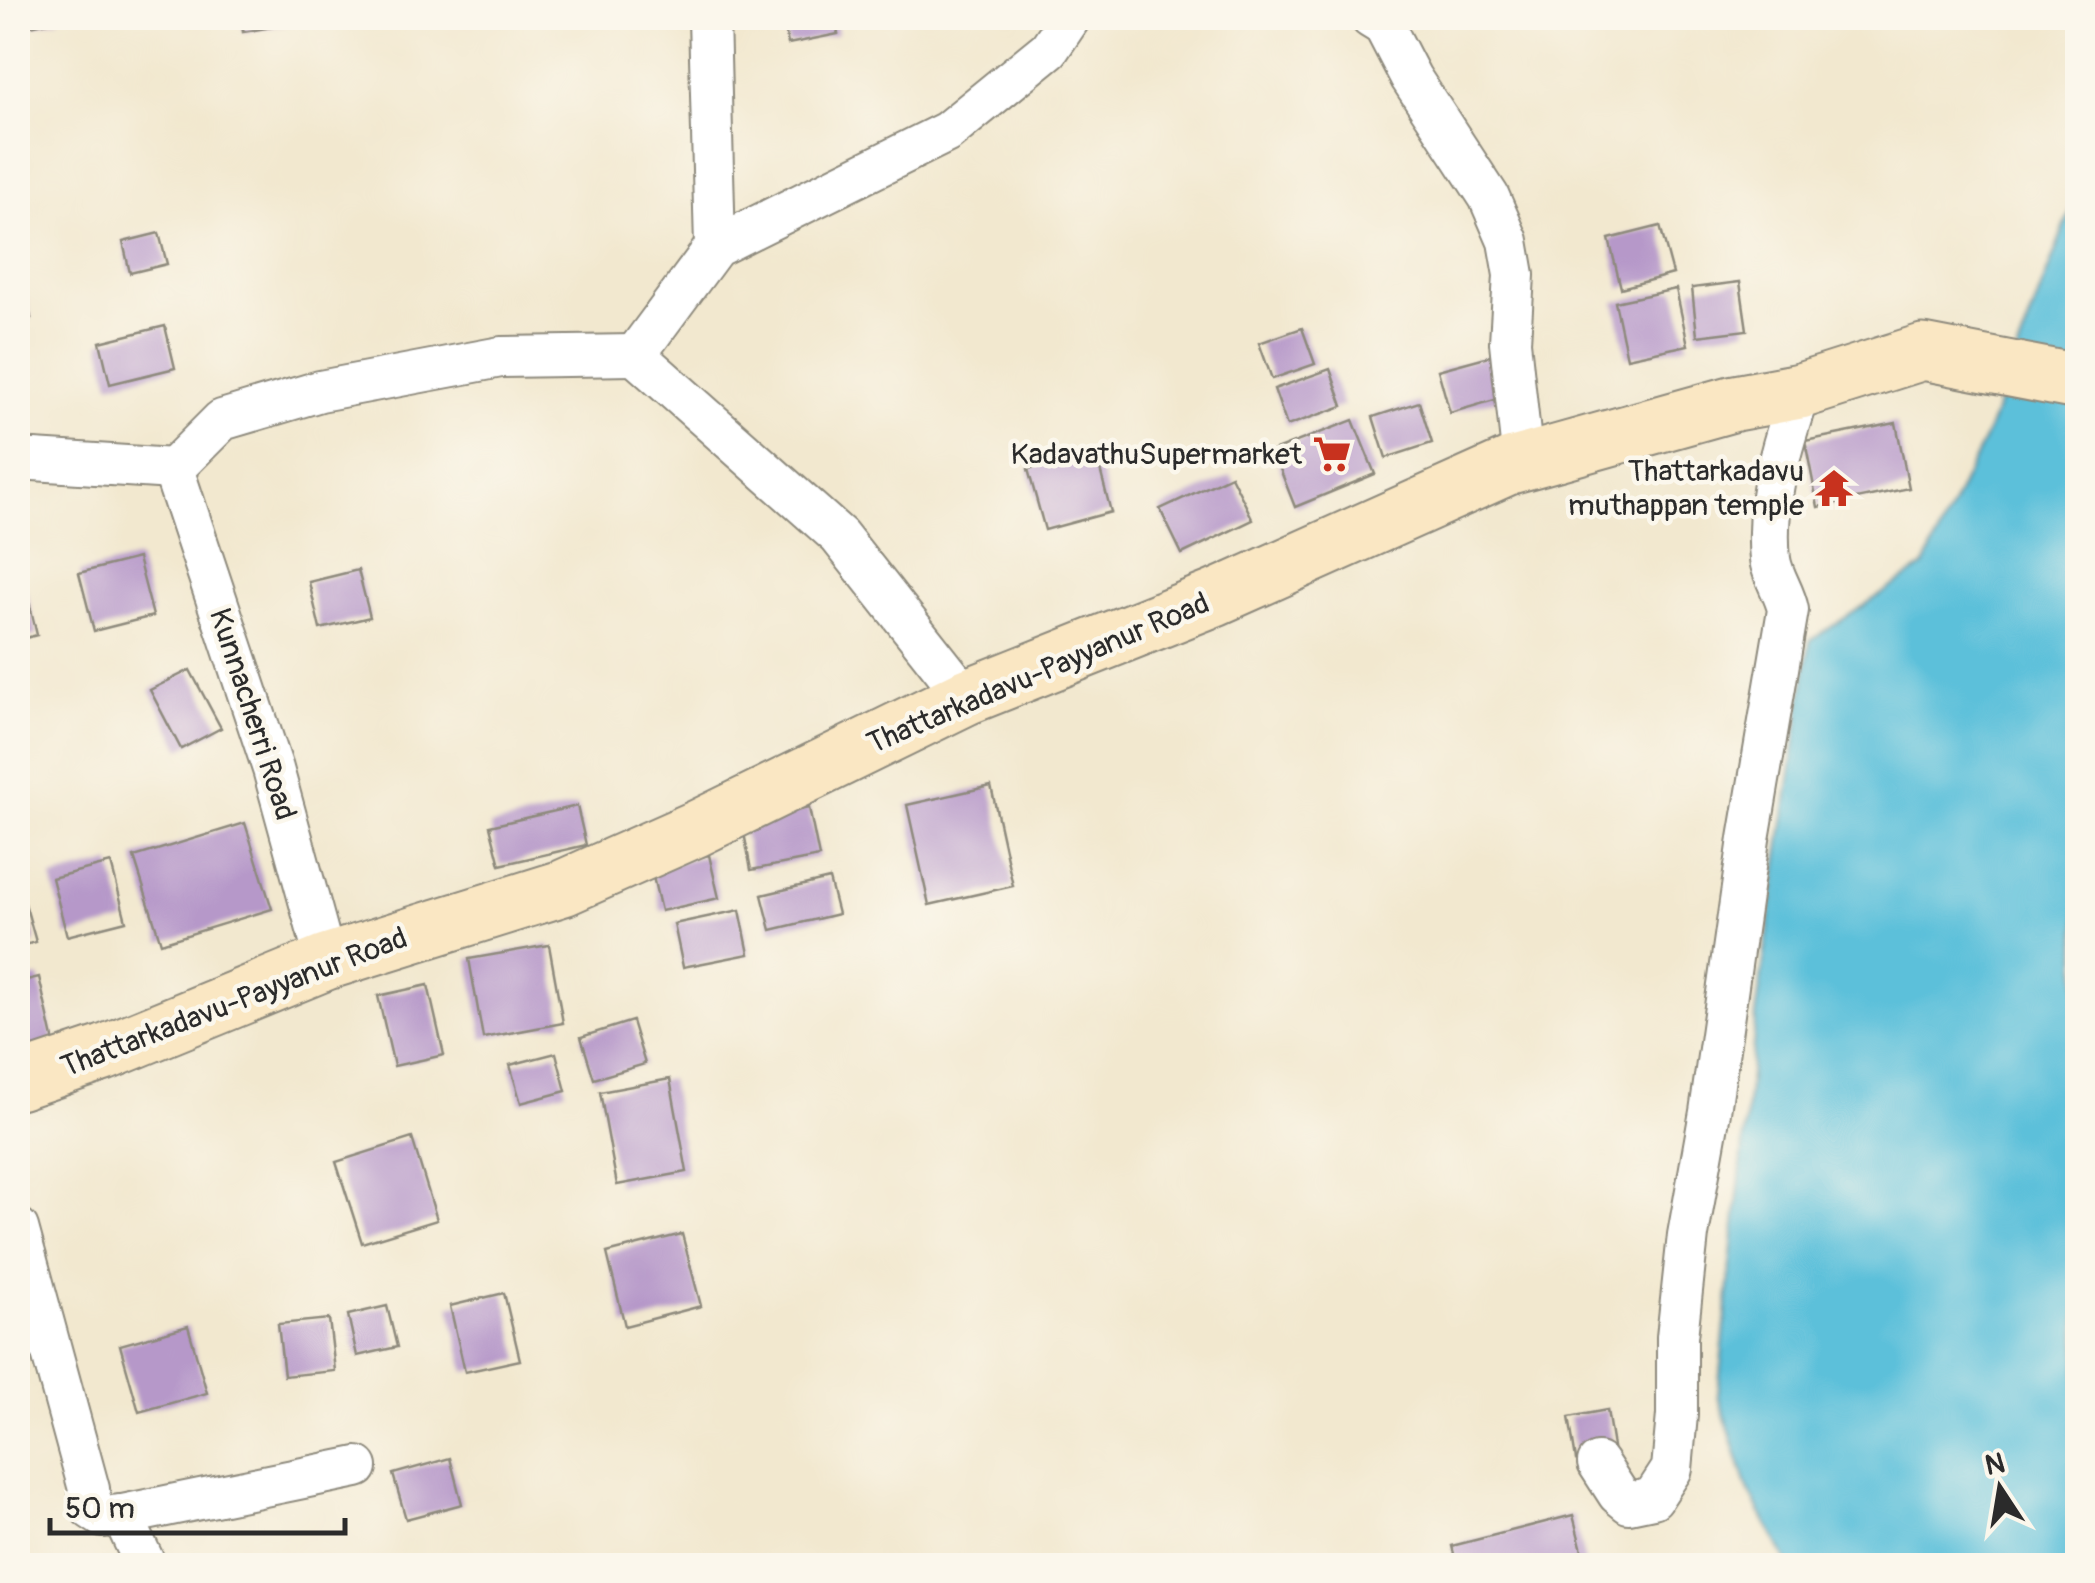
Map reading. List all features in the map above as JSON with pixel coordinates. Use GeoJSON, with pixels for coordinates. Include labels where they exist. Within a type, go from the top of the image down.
{"type":"FeatureCollection","features":[{"type":"Feature","properties":{"kind":"main road","name":"Thattarkadavu-Payyanur Road"},"geometry":{"type":"LineString","coordinates":[[18,1082],[104,1053],[326,962],[563,888],[696,829],[966,697],[1215,598],[1523,462],[1734,402],[1800,391],[1923,352],[2078,382]]}},
{"type":"Feature","properties":{"kind":"street"},"geometry":{"type":"LineString","coordinates":[[710,18],[714,247]]}},
{"type":"Feature","properties":{"kind":"street"},"geometry":{"type":"LineString","coordinates":[[635,355],[714,247],[947,132],[1050,49],[1070,18]]}},
{"type":"Feature","properties":{"kind":"street"},"geometry":{"type":"LineString","coordinates":[[1371,18],[1384,26],[1411,78],[1489,197],[1508,240],[1514,275],[1510,342],[1523,462]]}},
{"type":"Feature","properties":{"kind":"street"},"geometry":{"type":"LineString","coordinates":[[18,458],[173,469],[222,420],[320,391],[501,357],[635,355],[839,536],[966,697]]}},
{"type":"Feature","properties":{"kind":"street"},"geometry":{"type":"LineString","coordinates":[[1598,1463],[1618,1494],[1629,1503],[1653,1498],[1672,1470],[1677,1337],[1688,1235],[1710,1112],[1748,839],[1788,610],[1785,592],[1770,562],[1774,474],[1800,391]]}},
{"type":"Feature","properties":{"kind":"street","name":"Kunnacherri Road"},"geometry":{"type":"LineString","coordinates":[[173,469],[273,769],[326,962]]}},
{"type":"Feature","properties":{"kind":"street"},"geometry":{"type":"LineString","coordinates":[[18,1228],[90,1489],[91,1509],[103,1517],[122,1515],[357,1467]]}},
{"type":"Feature","properties":{"kind":"street"},"geometry":{"type":"LineString","coordinates":[[122,1515],[146,1566]]}},
{"type":"Feature","properties":{"kind":"water"},"geometry":{"type":"Polygon","coordinates":[[[2077,193],[2077,1565],[1789,1565],[1748,1489],[1718,1395],[1756,1015],[1810,641],[1924,566],[1990,426],[2077,193]]]}},
{"type":"Feature","properties":{"kind":"building"},"geometry":{"type":"Polygon","coordinates":[[[18,18],[60,18],[61,19],[18,29],[18,18]]]}},
{"type":"Feature","properties":{"kind":"building"},"geometry":{"type":"Polygon","coordinates":[[[241,18],[300,18],[301,22],[243,32],[241,18]]]}},
{"type":"Feature","properties":{"kind":"building"},"geometry":{"type":"Polygon","coordinates":[[[783,18],[835,18],[838,34],[788,44],[783,18]]]}},
{"type":"Feature","properties":{"kind":"building"},"geometry":{"type":"Polygon","coordinates":[[[1660,226],[1673,274],[1621,288],[1609,239],[1660,226]]]}},
{"type":"Feature","properties":{"kind":"building"},"geometry":{"type":"Polygon","coordinates":[[[159,233],[167,264],[130,273],[123,242],[159,233]]]}},
{"type":"Feature","properties":{"kind":"building"},"geometry":{"type":"Polygon","coordinates":[[[18,262],[31,318],[18,320],[18,262]]]}},
{"type":"Feature","properties":{"kind":"building"},"geometry":{"type":"Polygon","coordinates":[[[1740,282],[1747,330],[1697,336],[1692,288],[1740,282]]]}},
{"type":"Feature","properties":{"kind":"building"},"geometry":{"type":"Polygon","coordinates":[[[1676,289],[1688,345],[1627,358],[1615,302],[1676,289]]]}},
{"type":"Feature","properties":{"kind":"building"},"geometry":{"type":"Polygon","coordinates":[[[165,326],[175,368],[110,384],[100,342],[165,326]]]}},
{"type":"Feature","properties":{"kind":"building"},"geometry":{"type":"Polygon","coordinates":[[[1302,328],[1315,364],[1272,379],[1259,343],[1302,328]]]}},
{"type":"Feature","properties":{"kind":"building"},"geometry":{"type":"Polygon","coordinates":[[[1493,355],[1505,397],[1450,413],[1438,370],[1493,355]]]}},
{"type":"Feature","properties":{"kind":"building"},"geometry":{"type":"Polygon","coordinates":[[[1330,369],[1343,406],[1287,426],[1274,389],[1330,369]]]}},
{"type":"Feature","properties":{"kind":"building"},"geometry":{"type":"Polygon","coordinates":[[[1419,402],[1432,443],[1386,458],[1373,417],[1419,402]]]}},
{"type":"Feature","properties":{"kind":"building"},"geometry":{"type":"Polygon","coordinates":[[[1353,420],[1375,474],[1295,507],[1273,451],[1353,420]]]}},
{"type":"Feature","properties":{"kind":"building"},"geometry":{"type":"Polygon","coordinates":[[[1896,423],[1909,488],[1818,507],[1805,441],[1896,423]]]}},
{"type":"Feature","properties":{"kind":"building"},"geometry":{"type":"Polygon","coordinates":[[[1095,450],[1111,512],[1045,530],[1028,469],[1095,450]]]}},
{"type":"Feature","properties":{"kind":"building"},"geometry":{"type":"Polygon","coordinates":[[[1231,476],[1253,520],[1182,554],[1160,509],[1231,476]]]}},
{"type":"Feature","properties":{"kind":"building"},"geometry":{"type":"Polygon","coordinates":[[[138,558],[153,616],[94,631],[79,573],[138,558]]]}},
{"type":"Feature","properties":{"kind":"building"},"geometry":{"type":"Polygon","coordinates":[[[358,570],[370,617],[320,629],[309,582],[358,570]]]}},
{"type":"Feature","properties":{"kind":"building"},"geometry":{"type":"Polygon","coordinates":[[[26,589],[37,635],[18,640],[18,591],[26,589]]]}},
{"type":"Feature","properties":{"kind":"building"},"geometry":{"type":"Polygon","coordinates":[[[190,670],[221,728],[181,749],[150,690],[190,670]]]}},
{"type":"Feature","properties":{"kind":"building"},"geometry":{"type":"Polygon","coordinates":[[[991,786],[1013,886],[929,905],[907,805],[991,786]]]}},
{"type":"Feature","properties":{"kind":"building"},"geometry":{"type":"Polygon","coordinates":[[[577,806],[586,845],[500,865],[490,826],[577,806]]]}},
{"type":"Feature","properties":{"kind":"building"},"geometry":{"type":"Polygon","coordinates":[[[809,808],[819,857],[751,870],[742,822],[809,808]]]}},
{"type":"Feature","properties":{"kind":"building"},"geometry":{"type":"Polygon","coordinates":[[[245,823],[272,909],[161,943],[134,857],[245,823]]]}},
{"type":"Feature","properties":{"kind":"building"},"geometry":{"type":"Polygon","coordinates":[[[709,855],[719,898],[661,911],[651,868],[709,855]]]}},
{"type":"Feature","properties":{"kind":"building"},"geometry":{"type":"Polygon","coordinates":[[[111,863],[126,921],[67,936],[52,878],[111,863]]]}},
{"type":"Feature","properties":{"kind":"building"},"geometry":{"type":"Polygon","coordinates":[[[829,879],[838,914],[771,930],[762,895],[829,879]]]}},
{"type":"Feature","properties":{"kind":"building"},"geometry":{"type":"Polygon","coordinates":[[[18,883],[36,942],[18,947],[18,883]]]}},
{"type":"Feature","properties":{"kind":"building"},"geometry":{"type":"Polygon","coordinates":[[[740,910],[749,954],[683,967],[674,924],[740,910]]]}},
{"type":"Feature","properties":{"kind":"building"},"geometry":{"type":"Polygon","coordinates":[[[549,945],[563,1023],[483,1038],[469,959],[549,945]]]}},
{"type":"Feature","properties":{"kind":"building"},"geometry":{"type":"Polygon","coordinates":[[[39,977],[54,1043],[18,1052],[18,982],[39,977]]]}},
{"type":"Feature","properties":{"kind":"building"},"geometry":{"type":"Polygon","coordinates":[[[428,985],[444,1055],[394,1066],[378,996],[428,985]]]}},
{"type":"Feature","properties":{"kind":"building"},"geometry":{"type":"Polygon","coordinates":[[[632,1021],[645,1064],[594,1079],[581,1037],[632,1021]]]}},
{"type":"Feature","properties":{"kind":"building"},"geometry":{"type":"Polygon","coordinates":[[[556,1053],[566,1091],[521,1103],[510,1065],[556,1053]]]}},
{"type":"Feature","properties":{"kind":"building"},"geometry":{"type":"Polygon","coordinates":[[[670,1079],[687,1172],[617,1185],[600,1092],[670,1079]]]}},
{"type":"Feature","properties":{"kind":"building"},"geometry":{"type":"Polygon","coordinates":[[[412,1138],[437,1220],[362,1243],[336,1162],[412,1138]]]}},
{"type":"Feature","properties":{"kind":"building"},"geometry":{"type":"Polygon","coordinates":[[[682,1234],[701,1306],[625,1326],[607,1253],[682,1234]]]}},
{"type":"Feature","properties":{"kind":"building"},"geometry":{"type":"Polygon","coordinates":[[[504,1293],[520,1360],[465,1372],[450,1306],[504,1293]]]}},
{"type":"Feature","properties":{"kind":"building"},"geometry":{"type":"Polygon","coordinates":[[[387,1306],[397,1347],[357,1356],[348,1315],[387,1306]]]}},
{"type":"Feature","properties":{"kind":"building"},"geometry":{"type":"Polygon","coordinates":[[[329,1319],[335,1371],[284,1376],[278,1324],[329,1319]]]}},
{"type":"Feature","properties":{"kind":"building"},"geometry":{"type":"Polygon","coordinates":[[[188,1326],[207,1393],[139,1412],[120,1345],[188,1326]]]}},
{"type":"Feature","properties":{"kind":"building"},"geometry":{"type":"Polygon","coordinates":[[[1607,1410],[1614,1453],[1576,1460],[1569,1417],[1607,1410]]]}},
{"type":"Feature","properties":{"kind":"building"},"geometry":{"type":"Polygon","coordinates":[[[450,1458],[462,1504],[406,1519],[393,1474],[450,1458]]]}},
{"type":"Feature","properties":{"kind":"building"},"geometry":{"type":"Polygon","coordinates":[[[1573,1515],[1586,1566],[1457,1566],[1452,1546],[1573,1515]]]}},
{"type":"Feature","properties":{"kind":"place","name":"KadavathuSupermarket"},"geometry":{"type":"Point","coordinates":[1332,454]}},
{"type":"Feature","properties":{"kind":"place","name":"Thattarkadavu muthappan temple"},"geometry":{"type":"Point","coordinates":[1834,488]}}]}
